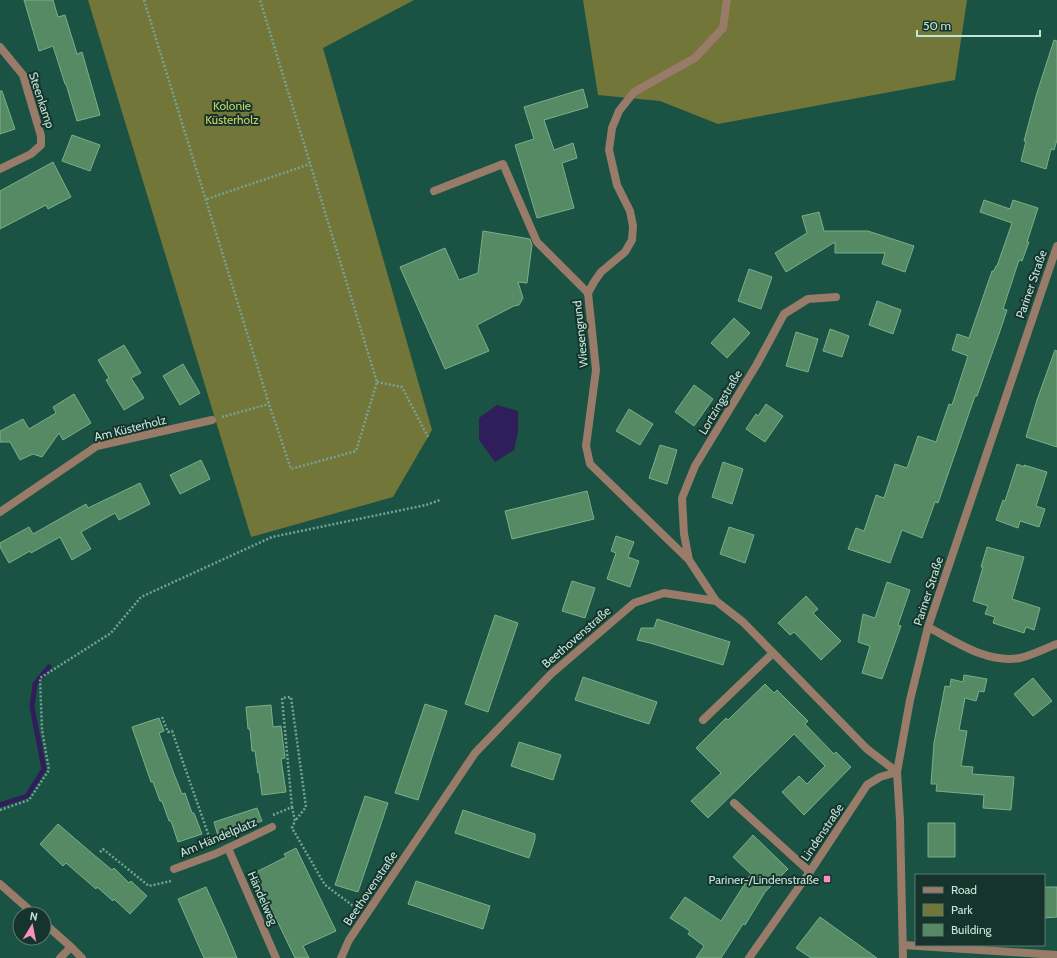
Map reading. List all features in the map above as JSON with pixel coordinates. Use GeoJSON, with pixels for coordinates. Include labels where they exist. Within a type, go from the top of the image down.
{"type":"FeatureCollection","features":[{"type":"Feature","properties":{"kind":"street"},"geometry":{"type":"LineString","coordinates":[[588,293],[601,272],[625,252],[632,240],[633,226],[630,211],[617,185],[609,150],[612,128],[619,111],[634,92],[695,58],[723,28],[727,0]]}},
{"type":"Feature","properties":{"kind":"street","name":"Steenkamp"},"geometry":{"type":"LineString","coordinates":[[0,47],[23,75],[41,136],[41,145],[31,154],[0,169]]}},
{"type":"Feature","properties":{"kind":"street","name":"Wiesengrund"},"geometry":{"type":"LineString","coordinates":[[434,191],[503,164],[537,242],[588,293],[596,370],[586,446],[590,464],[689,560],[716,601]]}},
{"type":"Feature","properties":{"kind":"street","name":"Pariner Straße"},"geometry":{"type":"LineString","coordinates":[[903,958],[900,820],[896,772],[910,700],[928,627],[1057,246]]}},
{"type":"Feature","properties":{"kind":"street","name":"Lortzingstraße"},"geometry":{"type":"LineString","coordinates":[[689,560],[684,534],[682,498],[695,466],[757,364],[784,314],[808,299],[836,297]]}},
{"type":"Feature","properties":{"kind":"street","name":"Am Küsterholz"},"geometry":{"type":"LineString","coordinates":[[0,512],[97,446],[212,420]]}},
{"type":"Feature","properties":{"kind":"street","name":"Beethovenstraße"},"geometry":{"type":"LineString","coordinates":[[341,958],[349,940],[476,752],[551,674],[634,603],[664,593],[716,601],[743,622],[867,749],[896,772]]}},
{"type":"Feature","properties":{"kind":"street"},"geometry":{"type":"LineString","coordinates":[[928,627],[980,653],[1001,658],[1020,658],[1057,644]]}},
{"type":"Feature","properties":{"kind":"street"},"geometry":{"type":"LineString","coordinates":[[704,720],[773,653]]}},
{"type":"Feature","properties":{"kind":"street","name":"Lindenstraße"},"geometry":{"type":"LineString","coordinates":[[749,958],[810,872],[867,785],[880,777],[896,772]]}},
{"type":"Feature","properties":{"kind":"street"},"geometry":{"type":"LineString","coordinates":[[734,803],[810,872]]}},
{"type":"Feature","properties":{"kind":"street","name":"Am Händelplatz"},"geometry":{"type":"LineString","coordinates":[[174,868],[215,854],[272,827]]}},
{"type":"Feature","properties":{"kind":"street","name":"Händelweg"},"geometry":{"type":"LineString","coordinates":[[228,848],[276,958]]}},
{"type":"Feature","properties":{"kind":"street"},"geometry":{"type":"LineString","coordinates":[[0,884],[25,906]]}},
{"type":"Feature","properties":{"kind":"street"},"geometry":{"type":"LineString","coordinates":[[52,930],[82,958]]}},
{"type":"Feature","properties":{"kind":"street"},"geometry":{"type":"LineString","coordinates":[[903,945],[915,946]]}},
{"type":"Feature","properties":{"kind":"street"},"geometry":{"type":"LineString","coordinates":[[918,946],[1057,955]]}},
{"type":"Feature","properties":{"kind":"street"},"geometry":{"type":"LineString","coordinates":[[60,958],[72,947]]}},
{"type":"Feature","properties":{"kind":"path"},"geometry":{"type":"LineString","coordinates":[[144,0],[207,199],[269,404],[291,469],[356,451],[377,382],[260,0]]}},
{"type":"Feature","properties":{"kind":"path"},"geometry":{"type":"LineString","coordinates":[[207,199],[310,164]]}},
{"type":"Feature","properties":{"kind":"path"},"geometry":{"type":"LineString","coordinates":[[377,382],[402,388],[428,437]]}},
{"type":"Feature","properties":{"kind":"path"},"geometry":{"type":"LineString","coordinates":[[212,420],[269,404]]}},
{"type":"Feature","properties":{"kind":"path"},"geometry":{"type":"LineString","coordinates":[[0,810],[29,800],[49,770],[42,730],[40,678],[110,633],[141,597],[272,537],[426,505],[440,500]]}},
{"type":"Feature","properties":{"kind":"path"},"geometry":{"type":"LineString","coordinates":[[295,821],[292,808],[282,698],[288,697],[291,697],[306,808],[295,821],[292,828],[325,885],[366,915]]}},
{"type":"Feature","properties":{"kind":"path"},"geometry":{"type":"LineString","coordinates":[[162,717],[168,732],[172,731],[215,854]]}},
{"type":"Feature","properties":{"kind":"path"},"geometry":{"type":"LineString","coordinates":[[272,827],[268,816],[292,808]]}},
{"type":"Feature","properties":{"kind":"path"},"geometry":{"type":"LineString","coordinates":[[100,852],[103,849],[149,886],[176,880],[174,868]]}},
{"type":"Feature","properties":{"kind":"green space","name":"Kolonie Küsterholz"},"geometry":{"type":"Polygon","coordinates":[[[88,0],[414,0],[323,48],[432,430],[393,497],[251,537],[88,0]]]}},
{"type":"Feature","properties":{"kind":"green space"},"geometry":{"type":"Polygon","coordinates":[[[583,0],[967,0],[955,80],[718,124],[660,101],[598,95],[583,0]]]}},
{"type":"Feature","properties":{"kind":"shaded area"},"geometry":{"type":"Polygon","coordinates":[[[497,405],[518,411],[518,432],[514,450],[495,462],[479,440],[479,418],[497,405]]]}},
{"type":"Feature","properties":{"kind":"building"},"geometry":{"type":"Polygon","coordinates":[[[24,0],[53,0],[58,17],[65,15],[77,54],[82,52],[100,115],[77,121],[53,46],[39,51],[24,0]]]}},
{"type":"Feature","properties":{"kind":"building"},"geometry":{"type":"Polygon","coordinates":[[[1054,40],[1057,41],[1057,140],[1054,150],[1051,149],[1046,169],[1021,161],[1026,141],[1024,141],[1036,96],[1054,40]]]}},
{"type":"Feature","properties":{"kind":"building"},"geometry":{"type":"Polygon","coordinates":[[[583,89],[588,107],[544,120],[554,150],[573,143],[577,158],[562,163],[574,208],[537,218],[515,145],[534,139],[524,107],[583,89]]]}},
{"type":"Feature","properties":{"kind":"building"},"geometry":{"type":"Polygon","coordinates":[[[0,91],[2,91],[15,129],[0,134],[0,91]]]}},
{"type":"Feature","properties":{"kind":"building"},"geometry":{"type":"Polygon","coordinates":[[[72,135],[100,145],[90,171],[62,161],[72,135]]]}},
{"type":"Feature","properties":{"kind":"building"},"geometry":{"type":"Polygon","coordinates":[[[53,162],[71,197],[48,209],[46,205],[0,229],[0,191],[53,162]]]}},
{"type":"Feature","properties":{"kind":"building"},"geometry":{"type":"Polygon","coordinates":[[[984,200],[1010,209],[1013,200],[1038,208],[1027,242],[1029,242],[1022,261],[1019,260],[1003,309],[1007,310],[1000,331],[977,396],[975,396],[938,503],[935,502],[922,538],[902,530],[890,563],[848,549],[856,528],[864,531],[876,495],[884,498],[895,464],[907,468],[918,436],[936,442],[949,404],[952,405],[968,356],[952,350],[957,334],[969,338],[992,271],[994,271],[997,266],[1012,223],[980,212],[984,200]]]}},
{"type":"Feature","properties":{"kind":"building"},"geometry":{"type":"Polygon","coordinates":[[[819,212],[824,231],[868,231],[914,246],[905,272],[882,264],[885,253],[835,253],[835,242],[786,272],[775,253],[807,233],[802,216],[819,212]]]}},
{"type":"Feature","properties":{"kind":"building"},"geometry":{"type":"Polygon","coordinates":[[[483,231],[530,239],[532,245],[527,283],[518,282],[523,298],[519,305],[514,306],[477,325],[489,351],[445,369],[400,267],[445,248],[459,280],[478,273],[483,231]]]}},
{"type":"Feature","properties":{"kind":"building"},"geometry":{"type":"Polygon","coordinates":[[[749,269],[772,277],[761,309],[738,301],[749,269]]]}},
{"type":"Feature","properties":{"kind":"building"},"geometry":{"type":"Polygon","coordinates":[[[877,301],[901,310],[893,334],[869,325],[877,301]]]}},
{"type":"Feature","properties":{"kind":"building"},"geometry":{"type":"Polygon","coordinates":[[[734,318],[750,333],[727,358],[711,343],[734,318]]]}},
{"type":"Feature","properties":{"kind":"building"},"geometry":{"type":"Polygon","coordinates":[[[830,329],[849,336],[842,357],[823,351],[830,329]]]}},
{"type":"Feature","properties":{"kind":"building"},"geometry":{"type":"Polygon","coordinates":[[[796,332],[818,339],[808,372],[786,366],[796,332]]]}},
{"type":"Feature","properties":{"kind":"building"},"geometry":{"type":"Polygon","coordinates":[[[124,345],[141,373],[131,378],[144,398],[124,410],[106,380],[109,378],[98,360],[124,345]]]}},
{"type":"Feature","properties":{"kind":"building"},"geometry":{"type":"Polygon","coordinates":[[[1055,350],[1057,351],[1057,447],[1026,437],[1037,400],[1055,350]]]}},
{"type":"Feature","properties":{"kind":"building"},"geometry":{"type":"Polygon","coordinates":[[[183,364],[200,393],[180,405],[163,376],[183,364]]]}},
{"type":"Feature","properties":{"kind":"building"},"geometry":{"type":"Polygon","coordinates":[[[694,385],[713,399],[694,426],[675,412],[694,385]]]}},
{"type":"Feature","properties":{"kind":"building"},"geometry":{"type":"Polygon","coordinates":[[[74,394],[91,423],[63,440],[59,433],[42,457],[33,454],[20,460],[10,442],[0,442],[0,431],[23,419],[29,429],[56,413],[53,407],[74,394]]]}},
{"type":"Feature","properties":{"kind":"building"},"geometry":{"type":"Polygon","coordinates":[[[766,404],[783,416],[765,442],[746,429],[756,414],[758,416],[766,404]]]}},
{"type":"Feature","properties":{"kind":"building"},"geometry":{"type":"Polygon","coordinates":[[[629,409],[653,424],[640,445],[616,431],[629,409]]]}},
{"type":"Feature","properties":{"kind":"building"},"geometry":{"type":"Polygon","coordinates":[[[660,445],[677,450],[667,484],[649,478],[660,445]]]}},
{"type":"Feature","properties":{"kind":"building"},"geometry":{"type":"Polygon","coordinates":[[[201,460],[210,479],[180,494],[170,475],[201,460]]]}},
{"type":"Feature","properties":{"kind":"building"},"geometry":{"type":"Polygon","coordinates":[[[723,462],[743,469],[732,504],[712,497],[723,462]]]}},
{"type":"Feature","properties":{"kind":"building"},"geometry":{"type":"Polygon","coordinates":[[[1017,464],[1047,472],[1036,506],[1045,509],[1039,527],[1020,521],[1018,528],[996,520],[1003,500],[1005,501],[1017,464]]]}},
{"type":"Feature","properties":{"kind":"building"},"geometry":{"type":"Polygon","coordinates":[[[140,483],[150,504],[119,520],[115,513],[81,532],[91,549],[72,560],[60,537],[9,563],[0,547],[0,543],[29,527],[33,534],[86,504],[88,508],[140,483]]]}},
{"type":"Feature","properties":{"kind":"building"},"geometry":{"type":"Polygon","coordinates":[[[587,491],[594,519],[512,539],[505,511],[587,491]]]}},
{"type":"Feature","properties":{"kind":"building"},"geometry":{"type":"Polygon","coordinates":[[[729,527],[754,535],[745,563],[720,554],[729,527]]]}},
{"type":"Feature","properties":{"kind":"building"},"geometry":{"type":"Polygon","coordinates":[[[616,536],[634,542],[628,557],[639,561],[630,587],[607,579],[616,553],[611,551],[616,536]]]}},
{"type":"Feature","properties":{"kind":"building"},"geometry":{"type":"Polygon","coordinates":[[[987,547],[1024,557],[1012,599],[1040,608],[1034,630],[1026,627],[1024,633],[993,623],[995,617],[985,614],[988,606],[973,601],[987,547]]]}},
{"type":"Feature","properties":{"kind":"building"},"geometry":{"type":"Polygon","coordinates":[[[572,581],[595,588],[585,618],[562,611],[572,581]]]}},
{"type":"Feature","properties":{"kind":"building"},"geometry":{"type":"Polygon","coordinates":[[[887,582],[910,590],[898,625],[901,626],[882,679],[862,673],[870,646],[858,642],[863,614],[875,618],[887,582]]]}},
{"type":"Feature","properties":{"kind":"building"},"geometry":{"type":"Polygon","coordinates":[[[806,596],[818,609],[813,613],[841,641],[821,660],[794,632],[790,635],[778,623],[806,596]]]}},
{"type":"Feature","properties":{"kind":"building"},"geometry":{"type":"Polygon","coordinates":[[[495,615],[518,623],[488,712],[465,704],[495,615]]]}},
{"type":"Feature","properties":{"kind":"building"},"geometry":{"type":"Polygon","coordinates":[[[657,619],[730,642],[723,665],[637,640],[641,628],[654,628],[657,619]]]}},
{"type":"Feature","properties":{"kind":"building"},"geometry":{"type":"Polygon","coordinates":[[[964,675],[987,679],[984,692],[979,691],[976,701],[965,698],[959,730],[967,731],[961,766],[973,767],[972,774],[1014,777],[1011,810],[983,808],[984,795],[936,791],[937,784],[931,784],[934,743],[945,686],[950,687],[951,679],[963,682],[964,675]]]}},
{"type":"Feature","properties":{"kind":"building"},"geometry":{"type":"Polygon","coordinates":[[[583,677],[657,702],[649,724],[575,700],[583,677]]]}},
{"type":"Feature","properties":{"kind":"building"},"geometry":{"type":"Polygon","coordinates":[[[1033,678],[1052,701],[1033,716],[1014,694],[1033,678]]]}},
{"type":"Feature","properties":{"kind":"building"},"geometry":{"type":"Polygon","coordinates":[[[765,684],[774,693],[777,690],[808,721],[805,724],[834,754],[836,752],[851,767],[804,815],[782,792],[799,776],[807,784],[825,766],[794,734],[708,818],[691,801],[721,773],[696,748],[726,718],[728,720],[765,684]]]}},
{"type":"Feature","properties":{"kind":"building"},"geometry":{"type":"Polygon","coordinates":[[[425,704],[447,711],[418,800],[395,793],[425,704]]]}},
{"type":"Feature","properties":{"kind":"building"},"geometry":{"type":"Polygon","coordinates":[[[271,705],[273,727],[281,726],[285,758],[281,759],[286,792],[262,795],[255,751],[252,751],[250,729],[248,729],[246,707],[271,705]]]}},
{"type":"Feature","properties":{"kind":"building"},"geometry":{"type":"Polygon","coordinates":[[[159,718],[164,731],[159,733],[174,774],[182,794],[185,793],[202,834],[178,842],[162,801],[160,801],[153,782],[151,782],[132,727],[159,718]]]}},
{"type":"Feature","properties":{"kind":"building"},"geometry":{"type":"Polygon","coordinates":[[[519,742],[561,755],[553,780],[511,766],[519,742]]]}},
{"type":"Feature","properties":{"kind":"building"},"geometry":{"type":"Polygon","coordinates":[[[365,796],[388,803],[358,892],[335,885],[365,796]]]}},
{"type":"Feature","properties":{"kind":"building"},"geometry":{"type":"Polygon","coordinates":[[[257,808],[262,821],[218,836],[214,822],[257,808]]]}},
{"type":"Feature","properties":{"kind":"building"},"geometry":{"type":"Polygon","coordinates":[[[463,810],[535,834],[535,839],[529,858],[455,833],[463,810]]]}},
{"type":"Feature","properties":{"kind":"building"},"geometry":{"type":"Polygon","coordinates":[[[928,823],[955,823],[955,857],[928,857],[928,823]]]}},
{"type":"Feature","properties":{"kind":"building"},"geometry":{"type":"Polygon","coordinates":[[[58,824],[112,870],[114,868],[129,883],[131,881],[147,896],[130,914],[114,899],[113,901],[97,887],[96,889],[66,863],[63,866],[40,844],[58,824]]]}},
{"type":"Feature","properties":{"kind":"building"},"geometry":{"type":"Polygon","coordinates":[[[753,835],[788,869],[765,892],[745,925],[743,924],[721,958],[696,958],[704,946],[688,934],[690,931],[670,918],[685,897],[721,921],[751,874],[733,857],[753,835]]]}},
{"type":"Feature","properties":{"kind":"building"},"geometry":{"type":"Polygon","coordinates":[[[296,848],[336,931],[303,946],[309,958],[295,958],[254,873],[286,857],[284,854],[296,848]]]}},
{"type":"Feature","properties":{"kind":"building"},"geometry":{"type":"Polygon","coordinates":[[[416,881],[490,906],[483,929],[408,904],[416,881]]]}},
{"type":"Feature","properties":{"kind":"building"},"geometry":{"type":"Polygon","coordinates":[[[206,887],[237,958],[204,958],[178,899],[206,887]]]}},
{"type":"Feature","properties":{"kind":"building"},"geometry":{"type":"Polygon","coordinates":[[[1045,887],[1057,887],[1057,917],[1045,918],[1045,887]]]}},
{"type":"Feature","properties":{"kind":"building"},"geometry":{"type":"Polygon","coordinates":[[[820,917],[877,958],[811,958],[796,948],[820,917]]]}},
{"type":"Feature","properties":{"kind":"waterway"},"geometry":{"type":"LineString","coordinates":[[0,805],[27,796],[44,769],[32,707],[35,684],[49,667]]}},
{"type":"Feature","properties":{"kind":"place","name":"Pariner-/Lindenstraße"},"geometry":{"type":"Point","coordinates":[827,879]}}]}
